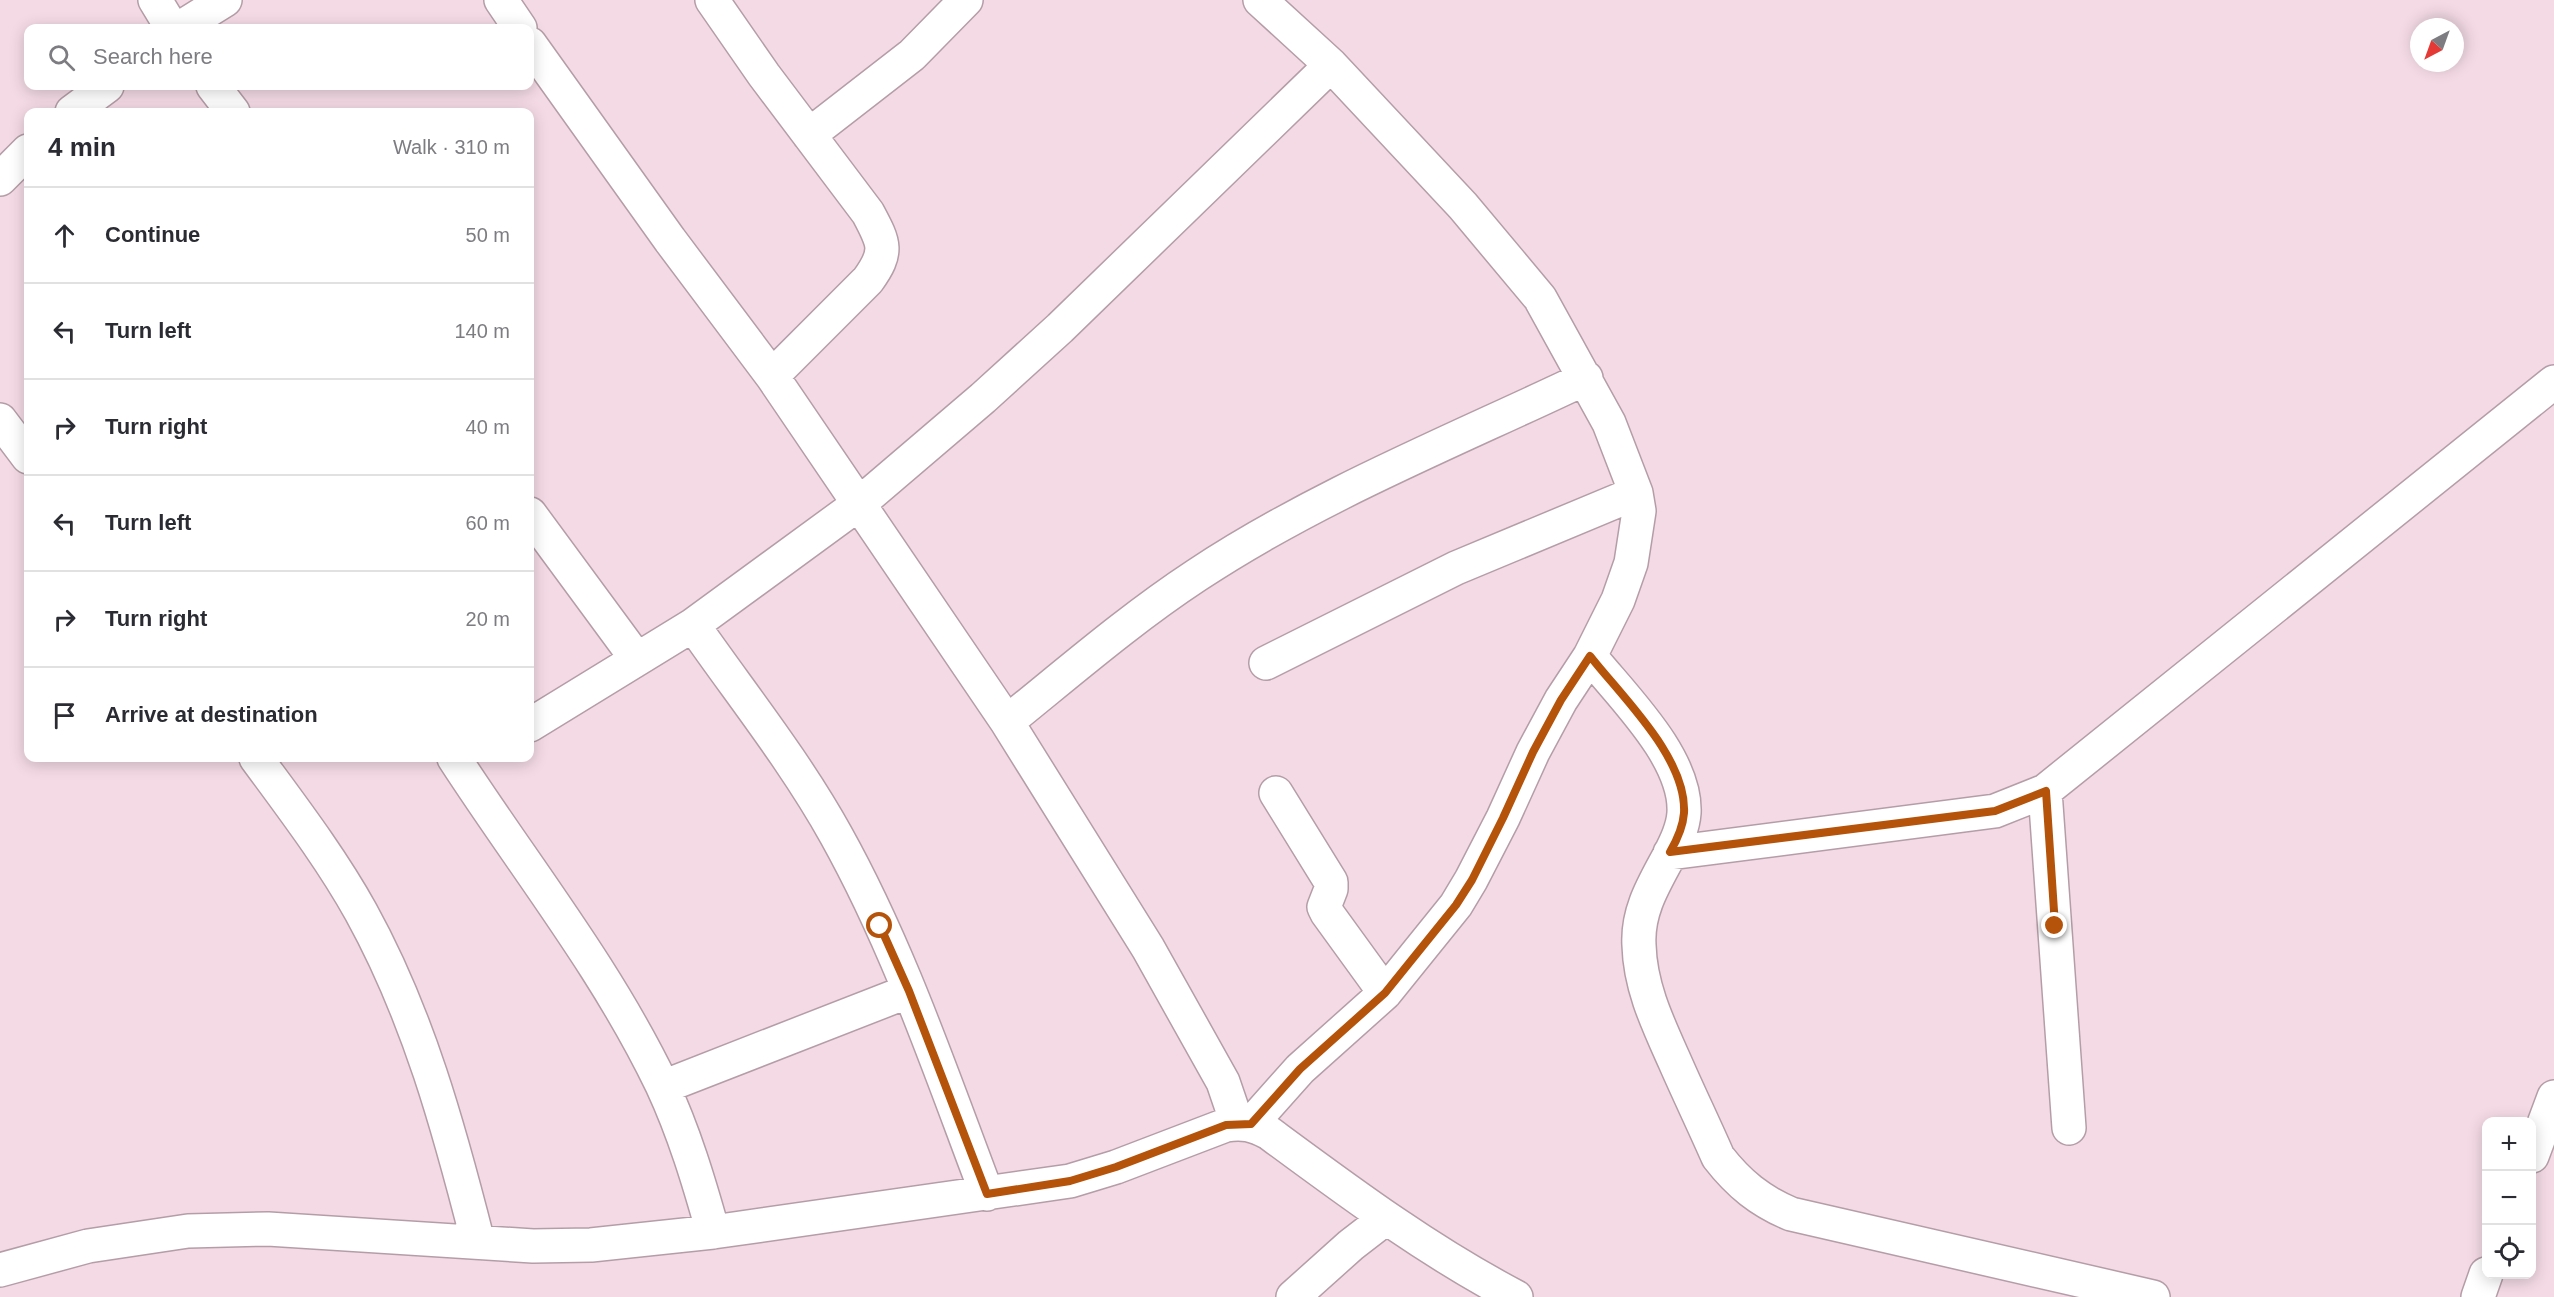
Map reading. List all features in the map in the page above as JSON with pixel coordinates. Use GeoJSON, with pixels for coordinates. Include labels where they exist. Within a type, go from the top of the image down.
{"type":"FeatureCollection","features":[{"type":"Feature","properties":{"kind":"street"},"geometry":{"type":"LineString","coordinates":[[155,0],[170,24]]}},
{"type":"Feature","properties":{"kind":"street"},"geometry":{"type":"LineString","coordinates":[[186,24],[225,0]]}},
{"type":"Feature","properties":{"kind":"street"},"geometry":{"type":"LineString","coordinates":[[501,0],[517,24]]}},
{"type":"Feature","properties":{"kind":"street"},"geometry":{"type":"LineString","coordinates":[[712,0],[868,213],[881,238],[883,251],[881,262],[868,280],[772,376]]}},
{"type":"Feature","properties":{"kind":"street"},"geometry":{"type":"LineString","coordinates":[[809,135],[912,55],[966,0]]}},
{"type":"Feature","properties":{"kind":"street"},"geometry":{"type":"LineString","coordinates":[[1244,1123],[1385,993],[1434,935],[1472,880],[1533,752],[1561,700],[1598,666],[1631,563],[1638,527],[1636,493],[1609,423],[1540,298],[1462,206],[1330,65],[1260,0]]}},
{"type":"Feature","properties":{"kind":"street"},"geometry":{"type":"LineString","coordinates":[[534,50],[670,240],[772,376],[1007,722],[1148,948],[1244,1123]]}},
{"type":"Feature","properties":{"kind":"street"},"geometry":{"type":"LineString","coordinates":[[534,722],[693,625],[860,503],[975,405],[1060,328],[1330,65]]}},
{"type":"Feature","properties":{"kind":"street"},"geometry":{"type":"LineString","coordinates":[[77,108],[101,90]]}},
{"type":"Feature","properties":{"kind":"street"},"geometry":{"type":"LineString","coordinates":[[216,90],[230,108]]}},
{"type":"Feature","properties":{"kind":"street"},"geometry":{"type":"LineString","coordinates":[[0,179],[24,155]]}},
{"type":"Feature","properties":{"kind":"street"},"geometry":{"type":"LineString","coordinates":[[1007,722],[1149,609],[1207,569],[1365,482],[1586,378]]}},
{"type":"Feature","properties":{"kind":"street"},"geometry":{"type":"LineString","coordinates":[[1670,852],[1995,811],[2046,791],[2554,382]]}},
{"type":"Feature","properties":{"kind":"street"},"geometry":{"type":"LineString","coordinates":[[0,420],[24,452]]}},
{"type":"Feature","properties":{"kind":"street"},"geometry":{"type":"LineString","coordinates":[[1266,663],[1456,568],[1636,493]]}},
{"type":"Feature","properties":{"kind":"street"},"geometry":{"type":"LineString","coordinates":[[534,519],[636,658]]}},
{"type":"Feature","properties":{"kind":"street"},"geometry":{"type":"LineString","coordinates":[[693,625],[790,763],[836,834],[909,991],[987,1194]]}},
{"type":"Feature","properties":{"kind":"street"},"geometry":{"type":"LineString","coordinates":[[1598,666],[1664,748],[1675,769],[1682,790],[1684,813],[1680,832],[1648,896],[1640,919],[1638,945],[1642,977],[1653,1011],[1718,1157],[1746,1188],[1766,1203],[1791,1214],[2153,1297]]}},
{"type":"Feature","properties":{"kind":"street"},"geometry":{"type":"LineString","coordinates":[[259,762],[345,885],[395,979],[424,1053],[451,1137],[478,1242]]}},
{"type":"Feature","properties":{"kind":"street"},"geometry":{"type":"LineString","coordinates":[[463,762],[632,1026],[663,1087],[695,1168],[714,1232]]}},
{"type":"Feature","properties":{"kind":"street"},"geometry":{"type":"LineString","coordinates":[[2046,791],[2068,1128]]}},
{"type":"Feature","properties":{"kind":"street"},"geometry":{"type":"LineString","coordinates":[[1276,793],[1331,882],[1331,889],[1324,907],[1327,914],[1385,993]]}},
{"type":"Feature","properties":{"kind":"street"},"geometry":{"type":"LineString","coordinates":[[663,1087],[909,991]]}},
{"type":"Feature","properties":{"kind":"street"},"geometry":{"type":"LineString","coordinates":[[2536,1145],[2554,1097]]}},
{"type":"Feature","properties":{"kind":"street"},"geometry":{"type":"LineString","coordinates":[[0,1270],[88,1246],[188,1231],[268,1228],[533,1246],[591,1245],[714,1232],[1070,1181],[1094,1175],[1226,1125],[1244,1123],[1269,1133],[1386,1218],[1453,1261],[1513,1295]]}},
{"type":"Feature","properties":{"kind":"street"},"geometry":{"type":"LineString","coordinates":[[1293,1297],[1351,1245],[1386,1218]]}},
{"type":"Feature","properties":{"kind":"street"},"geometry":{"type":"LineString","coordinates":[[2478,1297],[2485,1279]]}},
{"type":"Feature","properties":{"kind":"route"},"geometry":{"type":"LineString","coordinates":[[880,926],[909,991],[987,1194],[1094,1175],[1226,1125],[1251,1124],[1300,1069],[1385,993],[1456,905],[1472,880],[1533,752],[1561,700],[1590,656],[1664,748],[1675,769],[1682,790],[1684,813],[1680,832],[1670,852],[1995,811],[2046,791],[2055,926]]}}]}
